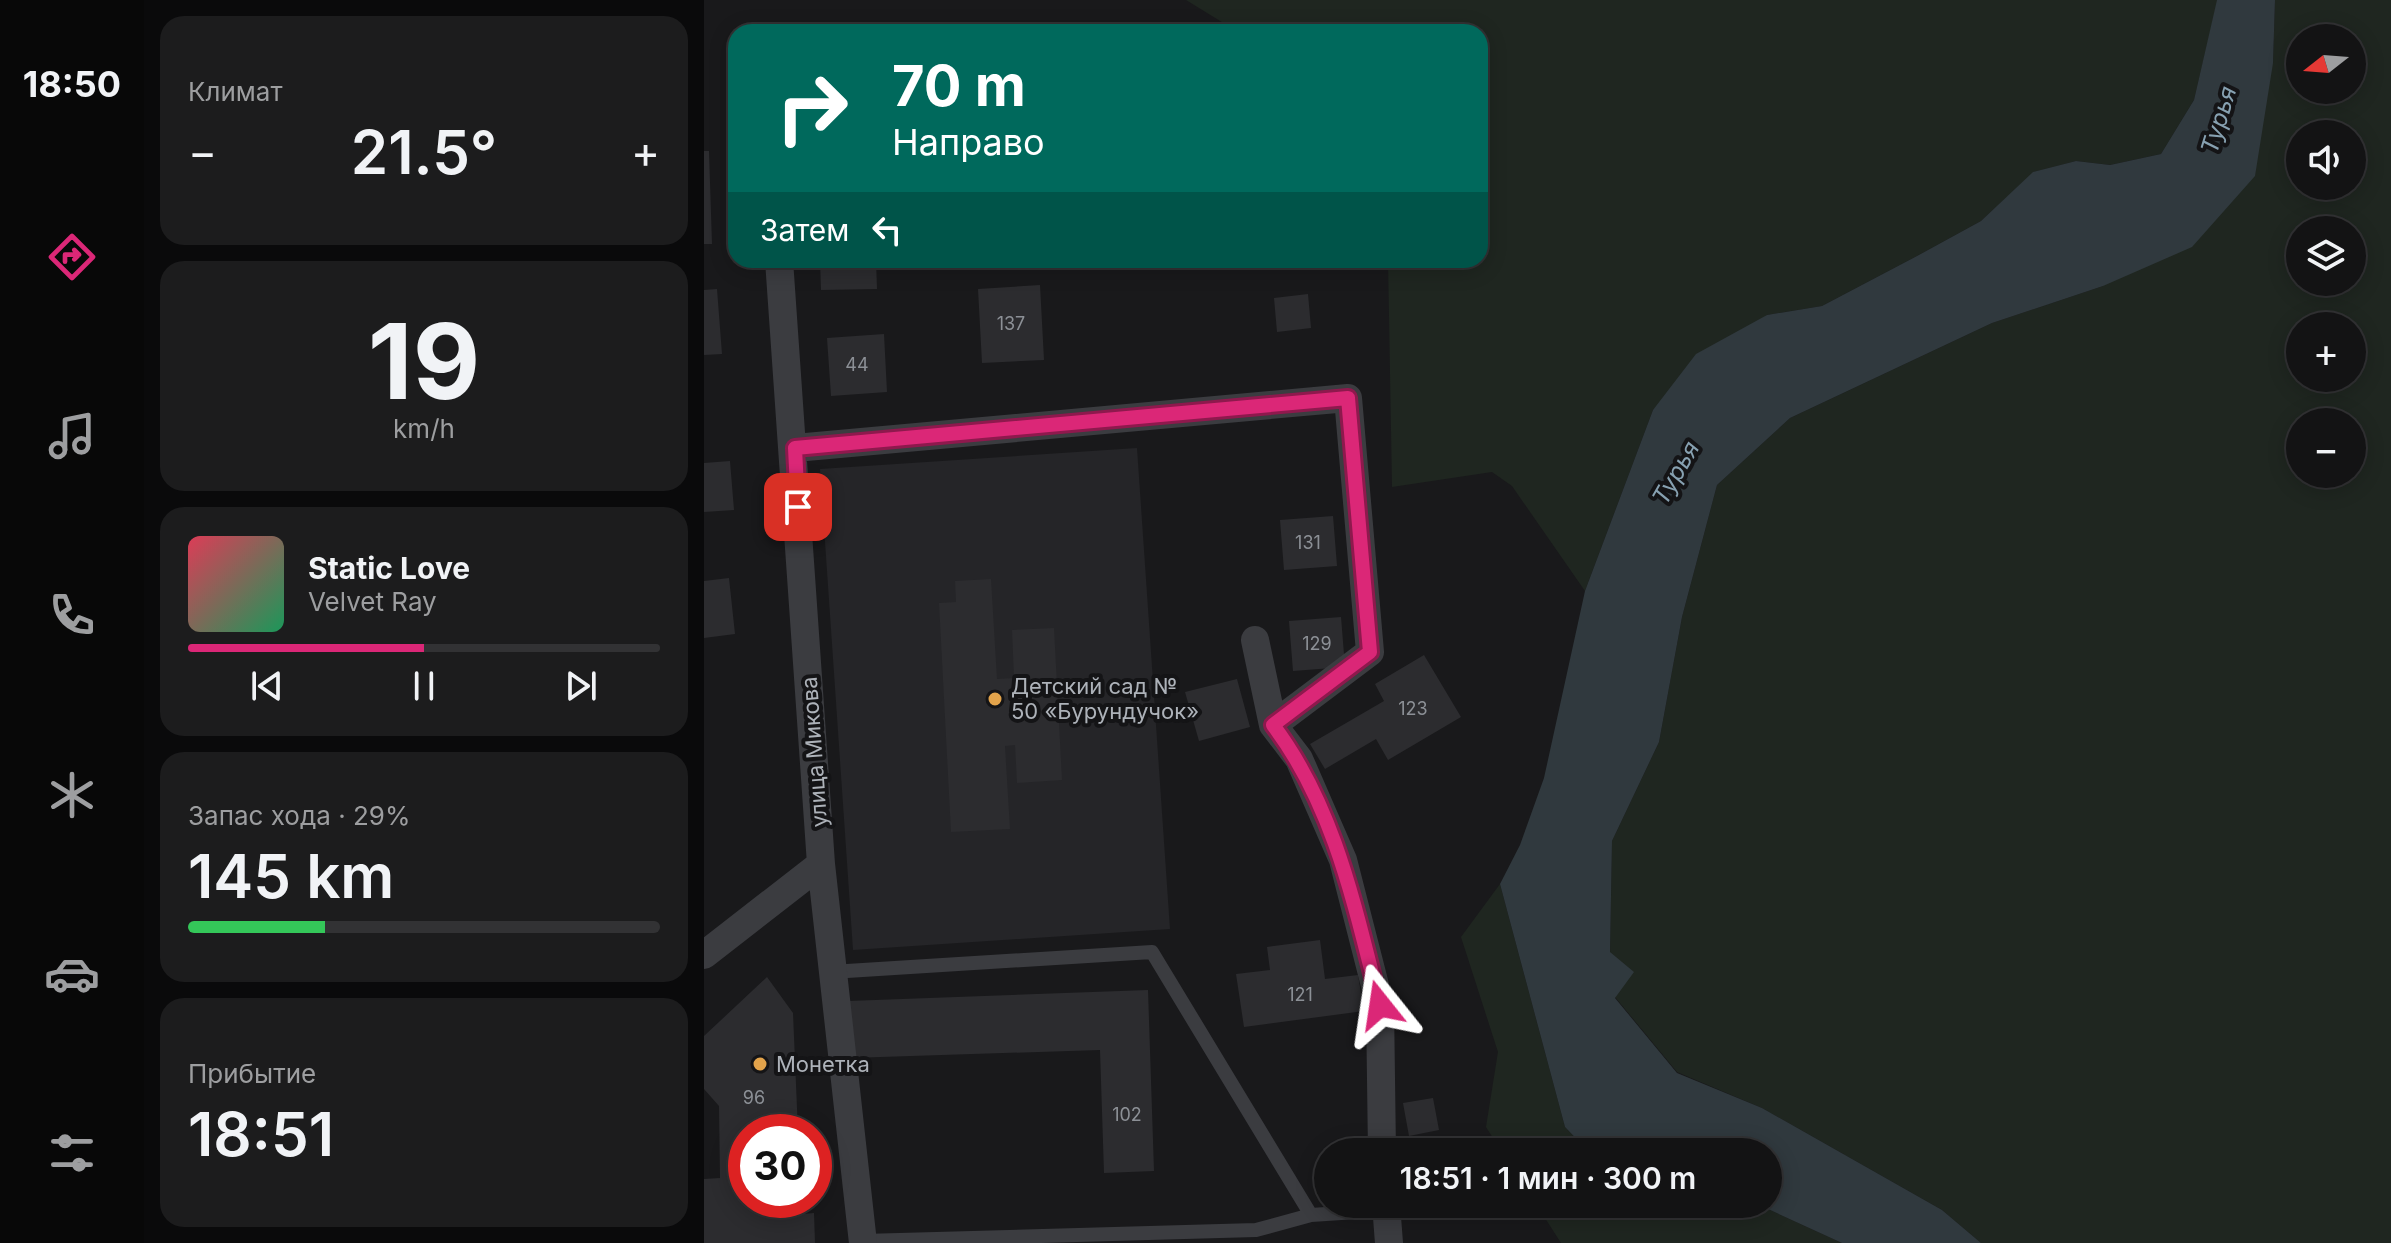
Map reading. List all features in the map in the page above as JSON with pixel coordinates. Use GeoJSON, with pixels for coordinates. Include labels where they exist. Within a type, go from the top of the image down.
{"type":"FeatureCollection","features":[{"type":"Feature","properties":{"kind":"street","name":"улица Микова"},"geometry":{"type":"LineString","coordinates":[[780,268],[795,448],[821,864],[863,1242]]}},
{"type":"Feature","properties":{"kind":"street"},"geometry":{"type":"LineString","coordinates":[[795,448],[1348,398],[1370,652],[1273,725]]}},
{"type":"Feature","properties":{"kind":"street"},"geometry":{"type":"LineString","coordinates":[[1255,640],[1273,725],[1299,759],[1343,860],[1380,1005],[1382,1138]]}},
{"type":"Feature","properties":{"kind":"street"},"geometry":{"type":"LineString","coordinates":[[704,955],[821,864]]}},
{"type":"Feature","properties":{"kind":"street"},"geometry":{"type":"LineString","coordinates":[[1387,1218],[1389,1243]]}},
{"type":"Feature","properties":{"kind":"lane"},"geometry":{"type":"LineString","coordinates":[[831,972],[1152,952],[1311,1215]]}},
{"type":"Feature","properties":{"kind":"lane"},"geometry":{"type":"LineString","coordinates":[[863,1242],[1256,1230],[1314,1215]]}},
{"type":"Feature","properties":{"kind":"shaded area"},"geometry":{"type":"Polygon","coordinates":[[[1186,0],[2217,0],[2194,100],[2161,154],[2110,165],[2076,161],[2034,172],[1981,221],[1917,256],[1822,306],[1767,315],[1653,410],[1585,591],[1512,486],[1492,472],[1392,487],[1388,268],[1488,268],[1488,24],[1225,24],[1186,0]]]}},
{"type":"Feature","properties":{"kind":"shaded area"},"geometry":{"type":"Polygon","coordinates":[[[2275,0],[2391,0],[2391,1243],[1981,1243],[1942,1210],[1762,1108],[1677,1072],[1615,997],[1610,952],[1612,841],[1659,742],[1682,617],[1717,485],[1790,418],[1992,323],[2103,286],[2273,63],[2275,0]]]}},
{"type":"Feature","properties":{"kind":"shaded area","name":"Детский сад № 50 «Бурундучок»"},"geometry":{"type":"Polygon","coordinates":[[[1137,448],[1170,929],[853,950],[820,469],[1137,448]]]}},
{"type":"Feature","properties":{"kind":"shaded area"},"geometry":{"type":"Polygon","coordinates":[[[1500,884],[1565,1127],[1576,1138],[1493,1138],[1486,1127],[1498,1052],[1461,937],[1500,884]]]}},
{"type":"Feature","properties":{"kind":"shaded area"},"geometry":{"type":"Polygon","coordinates":[[[1782,1215],[1842,1243],[1561,1243],[1545,1218],[1782,1218],[1782,1215]]]}},
{"type":"Feature","properties":{"kind":"water","name":"Турья"},"geometry":{"type":"Polygon","coordinates":[[[2217,0],[2275,0],[2273,63],[2255,176],[2192,247],[2103,286],[1992,323],[1790,418],[1717,485],[1682,617],[1659,742],[1612,841],[1610,952],[1634,972],[1615,998],[1677,1073],[1762,1108],[1942,1210],[1981,1243],[1842,1243],[1782,1215],[1782,1138],[1576,1138],[1565,1127],[1500,884],[1520,845],[1544,778],[1585,591],[1653,410],[1696,354],[1767,315],[1822,306],[1917,256],[1981,221],[2033,172],[2076,161],[2110,165],[2161,154],[2194,100],[2217,0]]]}},
{"type":"Feature","properties":{"kind":"building"},"geometry":{"type":"Polygon","coordinates":[[[704,151],[709,151],[712,244],[704,244],[704,151]]]}},
{"type":"Feature","properties":{"kind":"building"},"geometry":{"type":"Polygon","coordinates":[[[820,268],[876,268],[877,289],[821,290],[820,268]]]}},
{"type":"Feature","properties":{"kind":"building"},"geometry":{"type":"Polygon","coordinates":[[[1040,285],[1044,360],[982,363],[978,289],[1040,285]]]}},
{"type":"Feature","properties":{"kind":"building"},"geometry":{"type":"Polygon","coordinates":[[[717,289],[722,354],[704,355],[704,290],[717,289]]]}},
{"type":"Feature","properties":{"kind":"building"},"geometry":{"type":"Polygon","coordinates":[[[1308,294],[1311,328],[1277,332],[1274,298],[1308,294]]]}},
{"type":"Feature","properties":{"kind":"building"},"geometry":{"type":"Polygon","coordinates":[[[884,334],[887,392],[831,396],[827,338],[884,334]]]}},
{"type":"Feature","properties":{"kind":"building"},"geometry":{"type":"Polygon","coordinates":[[[730,461],[734,510],[704,512],[704,463],[730,461]]]}},
{"type":"Feature","properties":{"kind":"building"},"geometry":{"type":"Polygon","coordinates":[[[1333,516],[1337,566],[1284,570],[1280,520],[1333,516]]]}},
{"type":"Feature","properties":{"kind":"building"},"geometry":{"type":"Polygon","coordinates":[[[729,578],[735,634],[704,638],[704,581],[729,578]]]}},
{"type":"Feature","properties":{"kind":"building"},"geometry":{"type":"Polygon","coordinates":[[[991,579],[997,679],[1014,678],[1012,630],[1054,628],[1062,780],[1017,783],[1015,745],[1005,746],[1010,829],[951,832],[939,603],[956,602],[955,581],[991,579]]]}},
{"type":"Feature","properties":{"kind":"building"},"geometry":{"type":"Polygon","coordinates":[[[1341,617],[1345,667],[1293,671],[1289,621],[1341,617]]]}},
{"type":"Feature","properties":{"kind":"building"},"geometry":{"type":"Polygon","coordinates":[[[1424,655],[1461,717],[1388,760],[1376,739],[1325,769],[1310,744],[1384,701],[1375,684],[1424,655]]]}},
{"type":"Feature","properties":{"kind":"building"},"geometry":{"type":"Polygon","coordinates":[[[1237,679],[1250,727],[1199,741],[1185,692],[1237,679]]]}},
{"type":"Feature","properties":{"kind":"building"},"geometry":{"type":"Polygon","coordinates":[[[1320,940],[1325,979],[1358,975],[1364,1011],[1244,1027],[1236,974],[1270,970],[1267,947],[1320,940]]]}},
{"type":"Feature","properties":{"kind":"building"},"geometry":{"type":"Polygon","coordinates":[[[767,977],[793,1013],[797,1114],[728,1114],[728,1218],[814,1218],[815,1243],[704,1243],[704,1179],[720,1178],[719,1106],[704,1089],[704,1036],[767,977]]]}},
{"type":"Feature","properties":{"kind":"building"},"geometry":{"type":"Polygon","coordinates":[[[1148,990],[1154,1171],[1104,1173],[1100,1050],[850,1058],[848,1001],[1148,990]]]}},
{"type":"Feature","properties":{"kind":"building"},"geometry":{"type":"Polygon","coordinates":[[[1433,1098],[1439,1130],[1409,1136],[1403,1103],[1433,1098]]]}},
{"type":"Feature","properties":{"kind":"place","name":"Детский сад № 50 «Бурундучок»"},"geometry":{"type":"Point","coordinates":[995,699]}},
{"type":"Feature","properties":{"kind":"place","name":"Монетка"},"geometry":{"type":"Point","coordinates":[760,1064]}},
{"type":"Feature","properties":{"kind":"route"},"geometry":{"type":"LineString","coordinates":[[798,507],[795,448],[1348,398],[1370,652],[1273,725],[1299,759],[1343,860],[1380,1005]]}}]}
